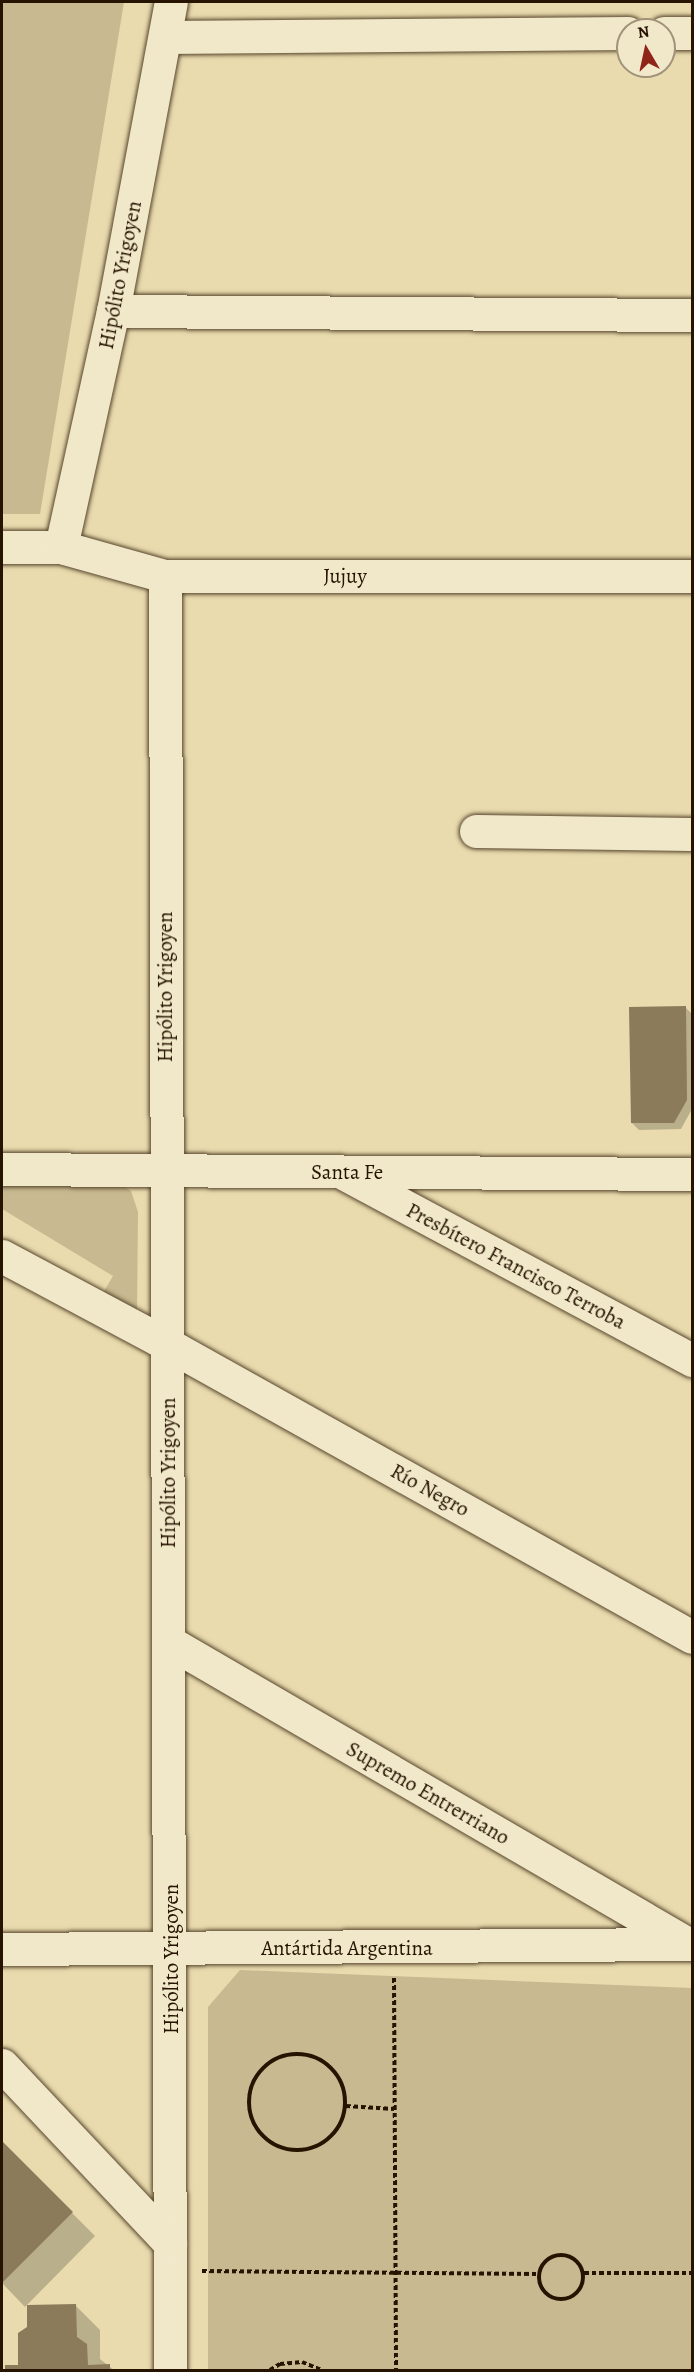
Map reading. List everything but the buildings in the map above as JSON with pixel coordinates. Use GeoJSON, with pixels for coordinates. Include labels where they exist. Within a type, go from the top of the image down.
{"type":"FeatureCollection","features":[{"type":"Feature","properties":{"kind":"street","name":"Hipólito Yrigoyen"},"geometry":{"type":"LineString","coordinates":[[61,547],[113,311],[171,2]]}},
{"type":"Feature","properties":{"kind":"street"},"geometry":{"type":"LineString","coordinates":[[166,37],[616,33]]}},
{"type":"Feature","properties":{"kind":"street"},"geometry":{"type":"LineString","coordinates":[[676,33],[693,33]]}},
{"type":"Feature","properties":{"kind":"street"},"geometry":{"type":"LineString","coordinates":[[113,311],[693,315]]}},
{"type":"Feature","properties":{"kind":"street","name":"Jujuy"},"geometry":{"type":"LineString","coordinates":[[2,547],[61,547],[165,576],[693,576]]}},
{"type":"Feature","properties":{"kind":"street","name":"Hipólito Yrigoyen"},"geometry":{"type":"LineString","coordinates":[[165,576],[165,1172],[171,1949],[170,2370]]}},
{"type":"Feature","properties":{"kind":"street"},"geometry":{"type":"LineString","coordinates":[[476,831],[693,834]]}},
{"type":"Feature","properties":{"kind":"street","name":"Santa Fe"},"geometry":{"type":"LineString","coordinates":[[2,1169],[165,1172],[693,1174]]}},
{"type":"Feature","properties":{"kind":"street","name":"Presbítero Francisco Terroba"},"geometry":{"type":"LineString","coordinates":[[340,1172],[693,1360]]}},
{"type":"Feature","properties":{"kind":"street","name":"Río Negro"},"geometry":{"type":"LineString","coordinates":[[2,1256],[167,1344],[693,1637]]}},
{"type":"Feature","properties":{"kind":"street","name":"Supremo Entrerriano"},"geometry":{"type":"LineString","coordinates":[[169,1642],[690,1944]]}},
{"type":"Feature","properties":{"kind":"street","name":"Antártida Argentina"},"geometry":{"type":"LineString","coordinates":[[2,1949],[690,1944]]}},
{"type":"Feature","properties":{"kind":"street"},"geometry":{"type":"LineString","coordinates":[[2,2065],[170,2257]]}},
{"type":"Feature","properties":{"kind":"path"},"geometry":{"type":"LineString","coordinates":[[394,1947],[396,2370]]}},
{"type":"Feature","properties":{"kind":"path"},"geometry":{"type":"LineString","coordinates":[[307,2054],[328,2064],[342,2083],[346,2106],[338,2128],[321,2144],[298,2150],[275,2145],[257,2130],[249,2109],[251,2085],[264,2066],[284,2055],[307,2054]]}},
{"type":"Feature","properties":{"kind":"path"},"geometry":{"type":"LineString","coordinates":[[346,2106],[394,2109]]}},
{"type":"Feature","properties":{"kind":"path"},"geometry":{"type":"LineString","coordinates":[[560,2254],[576,2259],[584,2273],[581,2289],[569,2299],[553,2299],[541,2289],[538,2274],[545,2260],[560,2254]]}},
{"type":"Feature","properties":{"kind":"path"},"geometry":{"type":"LineString","coordinates":[[170,2257],[395,2275],[538,2274]]}},
{"type":"Feature","properties":{"kind":"path"},"geometry":{"type":"LineString","coordinates":[[584,2273],[693,2272]]}},
{"type":"Feature","properties":{"kind":"path"},"geometry":{"type":"LineString","coordinates":[[270,2370],[280,2364],[302,2362],[322,2370]]}},
{"type":"Feature","properties":{"kind":"shaded area"},"geometry":{"type":"Polygon","coordinates":[[[2,2],[124,2],[40,514],[2,514],[2,2]]]}},
{"type":"Feature","properties":{"kind":"shaded area"},"geometry":{"type":"Polygon","coordinates":[[[114,1180],[131,1191],[138,1212],[137,1314],[100,1298],[113,1276],[2,1209],[2,1190],[6,1183],[114,1180]]]}},
{"type":"Feature","properties":{"kind":"shaded area"},"geometry":{"type":"Polygon","coordinates":[[[240,1970],[692,1988],[692,2370],[208,2370],[208,2007],[240,1970]]]}}]}
